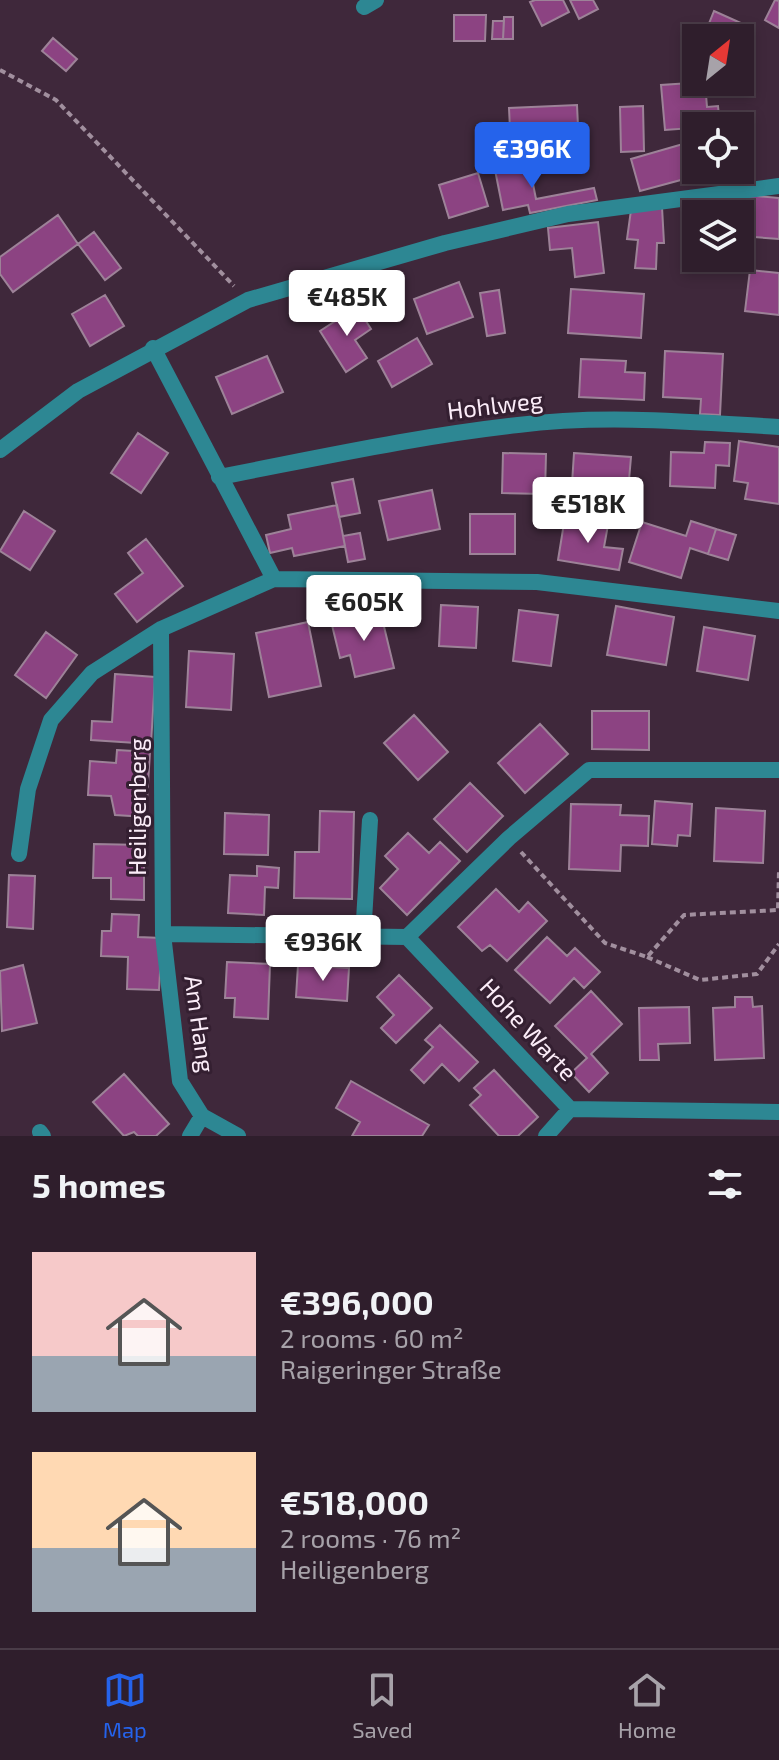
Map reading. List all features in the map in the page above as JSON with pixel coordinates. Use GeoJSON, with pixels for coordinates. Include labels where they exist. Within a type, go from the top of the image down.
{"type":"FeatureCollection","features":[{"type":"Feature","properties":{"kind":"street"},"geometry":{"type":"LineString","coordinates":[[0,450],[78,391],[153,348],[248,300],[445,243],[568,214],[779,186]]}},
{"type":"Feature","properties":{"kind":"street"},"geometry":{"type":"LineString","coordinates":[[153,348],[274,579]]}},
{"type":"Feature","properties":{"kind":"street","name":"Hohlweg"},"geometry":{"type":"LineString","coordinates":[[219,477],[521,424],[637,421],[779,427]]}},
{"type":"Feature","properties":{"kind":"street"},"geometry":{"type":"LineString","coordinates":[[19,854],[28,789],[51,720],[92,673],[161,629],[274,579],[537,582],[779,611]]}},
{"type":"Feature","properties":{"kind":"street","name":"Heiligenberg"},"geometry":{"type":"LineString","coordinates":[[161,629],[163,934]]}},
{"type":"Feature","properties":{"kind":"street"},"geometry":{"type":"LineString","coordinates":[[163,934],[407,937],[509,838],[589,770],[779,770]]}},
{"type":"Feature","properties":{"kind":"street"},"geometry":{"type":"LineString","coordinates":[[363,937],[370,820]]}},
{"type":"Feature","properties":{"kind":"street","name":"Am Hang"},"geometry":{"type":"LineString","coordinates":[[163,934],[180,1081],[202,1116],[238,1136]]}},
{"type":"Feature","properties":{"kind":"street","name":"Hohe Warte"},"geometry":{"type":"LineString","coordinates":[[407,937],[570,1109],[779,1112]]}},
{"type":"Feature","properties":{"kind":"street"},"geometry":{"type":"LineString","coordinates":[[546,1136],[570,1109]]}},
{"type":"Feature","properties":{"kind":"street"},"geometry":{"type":"LineString","coordinates":[[190,1136],[202,1116]]}},
{"type":"Feature","properties":{"kind":"path"},"geometry":{"type":"LineString","coordinates":[[0,70],[56,100],[248,300]]}},
{"type":"Feature","properties":{"kind":"path"},"geometry":{"type":"LineString","coordinates":[[509,838],[605,943],[700,980],[757,974],[779,944]]}},
{"type":"Feature","properties":{"kind":"path"},"geometry":{"type":"LineString","coordinates":[[647,957],[684,915],[779,912],[779,871]]}},
{"type":"Feature","properties":{"kind":"building"},"geometry":{"type":"Polygon","coordinates":[[[563,0],[569,12],[542,26],[530,2],[563,0]]]}},
{"type":"Feature","properties":{"kind":"building"},"geometry":{"type":"Polygon","coordinates":[[[570,0],[593,0],[598,9],[579,19],[570,0]]]}},
{"type":"Feature","properties":{"kind":"building"},"geometry":{"type":"Polygon","coordinates":[[[775,0],[779,1],[779,28],[765,20],[775,0]]]}},
{"type":"Feature","properties":{"kind":"building"},"geometry":{"type":"Polygon","coordinates":[[[714,11],[743,24],[709,24],[714,11]]]}},
{"type":"Feature","properties":{"kind":"building"},"geometry":{"type":"Polygon","coordinates":[[[454,15],[486,15],[485,41],[454,41],[454,15]]]}},
{"type":"Feature","properties":{"kind":"building"},"geometry":{"type":"Polygon","coordinates":[[[504,17],[513,17],[513,39],[503,39],[504,17]]]}},
{"type":"Feature","properties":{"kind":"building"},"geometry":{"type":"Polygon","coordinates":[[[493,21],[504,21],[503,39],[492,39],[493,21]]]}},
{"type":"Feature","properties":{"kind":"building"},"geometry":{"type":"Polygon","coordinates":[[[53,38],[77,59],[66,71],[42,51],[53,38]]]}},
{"type":"Feature","properties":{"kind":"building"},"geometry":{"type":"Polygon","coordinates":[[[682,84],[682,96],[706,96],[707,107],[718,106],[719,112],[682,112],[682,129],[665,130],[661,85],[682,84]]]}},
{"type":"Feature","properties":{"kind":"building"},"geometry":{"type":"Polygon","coordinates":[[[577,105],[579,148],[511,151],[509,108],[577,105]]]}},
{"type":"Feature","properties":{"kind":"building"},"geometry":{"type":"Polygon","coordinates":[[[643,106],[644,151],[621,152],[620,107],[643,106]]]}},
{"type":"Feature","properties":{"kind":"building"},"geometry":{"type":"Polygon","coordinates":[[[682,144],[682,180],[640,191],[631,159],[682,144]]]}},
{"type":"Feature","properties":{"kind":"building"},"geometry":{"type":"Polygon","coordinates":[[[528,159],[536,199],[594,188],[597,200],[530,213],[528,205],[503,210],[494,165],[528,159]]]}},
{"type":"Feature","properties":{"kind":"building"},"geometry":{"type":"Polygon","coordinates":[[[478,173],[488,206],[449,218],[439,185],[478,173]]]}},
{"type":"Feature","properties":{"kind":"building"},"geometry":{"type":"Polygon","coordinates":[[[745,195],[779,198],[779,239],[754,237],[754,200],[745,200],[745,195]]]}},
{"type":"Feature","properties":{"kind":"building"},"geometry":{"type":"Polygon","coordinates":[[[662,207],[664,243],[657,243],[656,269],[635,268],[638,240],[627,239],[631,210],[662,207]]]}},
{"type":"Feature","properties":{"kind":"building"},"geometry":{"type":"Polygon","coordinates":[[[58,215],[78,244],[13,292],[0,274],[0,257],[58,215]]]}},
{"type":"Feature","properties":{"kind":"building"},"geometry":{"type":"Polygon","coordinates":[[[598,222],[604,273],[575,277],[572,248],[550,250],[548,228],[598,222]]]}},
{"type":"Feature","properties":{"kind":"building"},"geometry":{"type":"Polygon","coordinates":[[[94,232],[121,268],[105,280],[78,244],[94,232]]]}},
{"type":"Feature","properties":{"kind":"building"},"geometry":{"type":"Polygon","coordinates":[[[750,272],[779,273],[779,315],[745,311],[750,272]]]}},
{"type":"Feature","properties":{"kind":"building"},"geometry":{"type":"Polygon","coordinates":[[[459,282],[473,317],[427,334],[414,299],[459,282]]]}},
{"type":"Feature","properties":{"kind":"building"},"geometry":{"type":"Polygon","coordinates":[[[571,289],[644,294],[641,338],[568,333],[571,289]]]}},
{"type":"Feature","properties":{"kind":"building"},"geometry":{"type":"Polygon","coordinates":[[[499,290],[505,333],[487,336],[480,293],[499,290]]]}},
{"type":"Feature","properties":{"kind":"building"},"geometry":{"type":"Polygon","coordinates":[[[105,295],[124,326],[90,346],[72,314],[105,295]]]}},
{"type":"Feature","properties":{"kind":"building"},"geometry":{"type":"Polygon","coordinates":[[[357,307],[371,329],[355,340],[367,358],[346,372],[320,331],[357,307]]]}},
{"type":"Feature","properties":{"kind":"building"},"geometry":{"type":"Polygon","coordinates":[[[417,338],[432,364],[392,387],[378,361],[417,338]]]}},
{"type":"Feature","properties":{"kind":"building"},"geometry":{"type":"Polygon","coordinates":[[[665,351],[723,354],[720,415],[700,414],[701,399],[663,397],[665,351]]]}},
{"type":"Feature","properties":{"kind":"building"},"geometry":{"type":"Polygon","coordinates":[[[267,356],[283,392],[232,414],[216,377],[267,356]]]}},
{"type":"Feature","properties":{"kind":"building"},"geometry":{"type":"Polygon","coordinates":[[[581,359],[626,361],[625,372],[645,373],[644,400],[579,397],[581,359]]]}},
{"type":"Feature","properties":{"kind":"building"},"geometry":{"type":"Polygon","coordinates":[[[138,433],[168,453],[141,493],[111,473],[138,433]]]}},
{"type":"Feature","properties":{"kind":"building"},"geometry":{"type":"Polygon","coordinates":[[[739,441],[779,447],[779,504],[745,499],[748,483],[734,481],[739,441]]]}},
{"type":"Feature","properties":{"kind":"building"},"geometry":{"type":"Polygon","coordinates":[[[705,442],[730,443],[729,466],[716,465],[715,488],[670,486],[671,452],[704,453],[705,442]]]}},
{"type":"Feature","properties":{"kind":"building"},"geometry":{"type":"Polygon","coordinates":[[[503,453],[546,454],[545,494],[502,493],[503,453]]]}},
{"type":"Feature","properties":{"kind":"building"},"geometry":{"type":"Polygon","coordinates":[[[574,453],[631,457],[627,503],[571,499],[574,453]]]}},
{"type":"Feature","properties":{"kind":"building"},"geometry":{"type":"Polygon","coordinates":[[[353,479],[360,513],[339,517],[332,483],[353,479]]]}},
{"type":"Feature","properties":{"kind":"building"},"geometry":{"type":"Polygon","coordinates":[[[432,490],[440,529],[388,540],[379,501],[432,490]]]}},
{"type":"Feature","properties":{"kind":"building"},"geometry":{"type":"Polygon","coordinates":[[[337,505],[345,546],[294,556],[292,548],[270,553],[266,535],[291,529],[288,515],[337,505]]]}},
{"type":"Feature","properties":{"kind":"building"},"geometry":{"type":"Polygon","coordinates":[[[24,511],[55,531],[30,570],[0,551],[24,511]]]}},
{"type":"Feature","properties":{"kind":"building"},"geometry":{"type":"Polygon","coordinates":[[[470,514],[515,514],[515,554],[470,554],[470,514]]]}},
{"type":"Feature","properties":{"kind":"building"},"geometry":{"type":"Polygon","coordinates":[[[565,517],[608,525],[604,547],[623,549],[619,570],[558,560],[565,517]]]}},
{"type":"Feature","properties":{"kind":"building"},"geometry":{"type":"Polygon","coordinates":[[[691,521],[716,529],[708,554],[690,548],[681,578],[629,562],[642,522],[686,536],[691,521]]]}},
{"type":"Feature","properties":{"kind":"building"},"geometry":{"type":"Polygon","coordinates":[[[716,529],[736,535],[728,560],[708,554],[716,529]]]}},
{"type":"Feature","properties":{"kind":"building"},"geometry":{"type":"Polygon","coordinates":[[[360,533],[365,559],[348,562],[343,536],[360,533]]]}},
{"type":"Feature","properties":{"kind":"building"},"geometry":{"type":"Polygon","coordinates":[[[146,539],[183,586],[137,622],[115,594],[143,573],[128,553],[146,539]]]}},
{"type":"Feature","properties":{"kind":"building"},"geometry":{"type":"Polygon","coordinates":[[[441,605],[478,607],[476,648],[439,646],[441,605]]]}},
{"type":"Feature","properties":{"kind":"building"},"geometry":{"type":"Polygon","coordinates":[[[616,606],[674,617],[666,665],[607,655],[616,606]]]}},
{"type":"Feature","properties":{"kind":"building"},"geometry":{"type":"Polygon","coordinates":[[[380,610],[394,668],[355,677],[350,655],[340,658],[331,621],[380,610]]]}},
{"type":"Feature","properties":{"kind":"building"},"geometry":{"type":"Polygon","coordinates":[[[519,610],[558,615],[551,666],[513,661],[519,610]]]}},
{"type":"Feature","properties":{"kind":"building"},"geometry":{"type":"Polygon","coordinates":[[[308,622],[321,686],[269,697],[256,633],[308,622]]]}},
{"type":"Feature","properties":{"kind":"building"},"geometry":{"type":"Polygon","coordinates":[[[704,627],[755,636],[748,680],[697,671],[704,627]]]}},
{"type":"Feature","properties":{"kind":"building"},"geometry":{"type":"Polygon","coordinates":[[[46,632],[77,655],[46,698],[15,675],[46,632]]]}},
{"type":"Feature","properties":{"kind":"building"},"geometry":{"type":"Polygon","coordinates":[[[189,651],[234,654],[231,710],[186,707],[189,651]]]}},
{"type":"Feature","properties":{"kind":"building"},"geometry":{"type":"Polygon","coordinates":[[[115,674],[155,677],[151,744],[91,740],[92,721],[112,722],[115,674]]]}},
{"type":"Feature","properties":{"kind":"building"},"geometry":{"type":"Polygon","coordinates":[[[592,711],[649,711],[649,750],[592,749],[592,711]]]}},
{"type":"Feature","properties":{"kind":"building"},"geometry":{"type":"Polygon","coordinates":[[[414,715],[448,752],[418,780],[384,743],[414,715]]]}},
{"type":"Feature","properties":{"kind":"building"},"geometry":{"type":"Polygon","coordinates":[[[540,724],[568,754],[525,793],[498,763],[540,724]]]}},
{"type":"Feature","properties":{"kind":"building"},"geometry":{"type":"Polygon","coordinates":[[[117,750],[150,752],[146,817],[115,815],[111,796],[88,795],[90,761],[116,763],[117,750]]]}},
{"type":"Feature","properties":{"kind":"building"},"geometry":{"type":"Polygon","coordinates":[[[470,783],[503,816],[467,852],[434,819],[470,783]]]}},
{"type":"Feature","properties":{"kind":"building"},"geometry":{"type":"Polygon","coordinates":[[[655,801],[692,804],[690,836],[678,835],[677,846],[652,844],[655,801]]]}},
{"type":"Feature","properties":{"kind":"building"},"geometry":{"type":"Polygon","coordinates":[[[571,804],[621,805],[620,815],[649,816],[648,846],[621,845],[620,871],[569,869],[571,804]]]}},
{"type":"Feature","properties":{"kind":"building"},"geometry":{"type":"Polygon","coordinates":[[[716,808],[765,811],[763,863],[714,861],[716,808]]]}},
{"type":"Feature","properties":{"kind":"building"},"geometry":{"type":"Polygon","coordinates":[[[320,811],[354,812],[352,899],[294,898],[295,852],[319,852],[320,811]]]}},
{"type":"Feature","properties":{"kind":"building"},"geometry":{"type":"Polygon","coordinates":[[[225,813],[269,815],[268,855],[224,854],[225,813]]]}},
{"type":"Feature","properties":{"kind":"building"},"geometry":{"type":"Polygon","coordinates":[[[408,833],[429,853],[440,842],[460,861],[407,915],[380,888],[398,869],[385,856],[408,833]]]}},
{"type":"Feature","properties":{"kind":"building"},"geometry":{"type":"Polygon","coordinates":[[[94,844],[144,845],[144,900],[111,899],[111,878],[93,878],[94,844]]]}},
{"type":"Feature","properties":{"kind":"building"},"geometry":{"type":"Polygon","coordinates":[[[257,866],[279,868],[278,888],[265,887],[264,915],[228,913],[230,875],[257,876],[257,866]]]}},
{"type":"Feature","properties":{"kind":"building"},"geometry":{"type":"Polygon","coordinates":[[[9,875],[35,876],[33,929],[7,927],[9,875]]]}},
{"type":"Feature","properties":{"kind":"building"},"geometry":{"type":"Polygon","coordinates":[[[496,889],[519,912],[528,902],[547,921],[507,961],[490,945],[482,951],[458,927],[496,889]]]}},
{"type":"Feature","properties":{"kind":"building"},"geometry":{"type":"Polygon","coordinates":[[[112,914],[139,915],[138,937],[162,938],[159,990],[127,989],[128,957],[101,956],[102,931],[111,931],[112,914]]]}},
{"type":"Feature","properties":{"kind":"building"},"geometry":{"type":"Polygon","coordinates":[[[547,937],[567,956],[575,948],[600,972],[584,988],[574,978],[550,1003],[515,970],[547,937]]]}},
{"type":"Feature","properties":{"kind":"building"},"geometry":{"type":"Polygon","coordinates":[[[227,962],[270,964],[268,1019],[234,1017],[235,998],[225,998],[227,962]]]}},
{"type":"Feature","properties":{"kind":"building"},"geometry":{"type":"Polygon","coordinates":[[[23,965],[37,1023],[2,1031],[0,971],[23,965]]]}},
{"type":"Feature","properties":{"kind":"building"},"geometry":{"type":"Polygon","coordinates":[[[298,965],[349,968],[347,1001],[296,997],[298,965]]]}},
{"type":"Feature","properties":{"kind":"building"},"geometry":{"type":"Polygon","coordinates":[[[399,975],[432,1008],[396,1043],[381,1028],[394,1015],[377,997],[399,975]]]}},
{"type":"Feature","properties":{"kind":"building"},"geometry":{"type":"Polygon","coordinates":[[[591,991],[622,1024],[591,1054],[608,1073],[589,1092],[571,1073],[587,1058],[555,1026],[591,991]]]}},
{"type":"Feature","properties":{"kind":"building"},"geometry":{"type":"Polygon","coordinates":[[[735,997],[752,997],[753,1007],[762,1006],[764,1058],[715,1060],[713,1008],[735,1007],[735,997]]]}},
{"type":"Feature","properties":{"kind":"building"},"geometry":{"type":"Polygon","coordinates":[[[689,1007],[690,1043],[658,1044],[659,1060],[640,1060],[639,1008],[689,1007]]]}},
{"type":"Feature","properties":{"kind":"building"},"geometry":{"type":"Polygon","coordinates":[[[440,1025],[478,1062],[459,1081],[442,1064],[424,1083],[411,1070],[433,1047],[425,1040],[440,1025]]]}},
{"type":"Feature","properties":{"kind":"building"},"geometry":{"type":"Polygon","coordinates":[[[494,1070],[538,1117],[518,1136],[499,1136],[470,1105],[481,1095],[474,1088],[494,1070]]]}},
{"type":"Feature","properties":{"kind":"building"},"geometry":{"type":"Polygon","coordinates":[[[124,1074],[169,1124],[156,1136],[138,1136],[134,1132],[124,1136],[93,1102],[124,1074]]]}},
{"type":"Feature","properties":{"kind":"building"},"geometry":{"type":"Polygon","coordinates":[[[351,1081],[429,1125],[422,1136],[352,1136],[360,1122],[336,1108],[351,1081]]]}}]}
